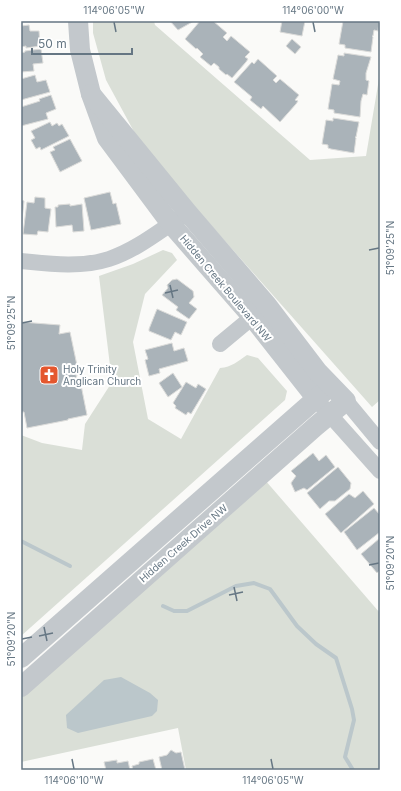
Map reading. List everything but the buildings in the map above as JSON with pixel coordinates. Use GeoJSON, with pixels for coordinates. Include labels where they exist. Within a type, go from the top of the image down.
{"type":"FeatureCollection","features":[{"type":"Feature","properties":{"kind":"street","name":"Hidden Creek Boulevard NW"},"geometry":{"type":"LineString","coordinates":[[78,21],[80,50],[91,94],[107,138],[180,219],[260,312],[323,392],[329,415],[380,471]]}},
{"type":"Feature","properties":{"kind":"street"},"geometry":{"type":"LineString","coordinates":[[21,261],[63,265],[109,259],[141,244],[180,219]]}},
{"type":"Feature","properties":{"kind":"street"},"geometry":{"type":"LineString","coordinates":[[220,344],[260,312]]}},
{"type":"Feature","properties":{"kind":"street","name":"Hidden Creek Boulevard NW"},"geometry":{"type":"LineString","coordinates":[[323,392],[346,401],[380,442]]}},
{"type":"Feature","properties":{"kind":"street"},"geometry":{"type":"LineString","coordinates":[[21,658],[323,392]]}},
{"type":"Feature","properties":{"kind":"street","name":"Hidden Creek Drive NW"},"geometry":{"type":"LineString","coordinates":[[21,687],[346,401]]}},
{"type":"Feature","properties":{"kind":"shaded area"},"geometry":{"type":"Polygon","coordinates":[[[93,21],[154,21],[155,25],[310,160],[366,156],[380,73],[380,400],[372,407],[201,214],[138,139],[106,80],[93,33],[93,21]]]}},
{"type":"Feature","properties":{"kind":"shaded area"},"geometry":{"type":"Polygon","coordinates":[[[163,250],[172,253],[177,260],[145,294],[133,342],[148,419],[181,439],[220,368],[231,365],[247,355],[258,358],[287,391],[285,400],[21,636],[21,435],[42,443],[82,450],[85,424],[112,382],[99,276],[133,264],[163,250]]]}},
{"type":"Feature","properties":{"kind":"shaded area"},"geometry":{"type":"Polygon","coordinates":[[[265,480],[380,613],[380,770],[186,770],[178,728],[21,762],[21,697],[265,480]]]}},
{"type":"Feature","properties":{"kind":"shaded area"},"geometry":{"type":"Polygon","coordinates":[[[121,677],[150,693],[158,700],[157,711],[152,716],[78,733],[67,728],[66,715],[104,680],[121,677]]]}},
{"type":"Feature","properties":{"kind":"waterway"},"geometry":{"type":"LineString","coordinates":[[21,541],[70,566]]}},
{"type":"Feature","properties":{"kind":"waterway"},"geometry":{"type":"LineString","coordinates":[[163,606],[174,611],[187,611],[236,586],[254,583],[270,589],[297,626],[316,644],[336,658],[354,720],[345,757],[353,770]]}},
{"type":"Feature","properties":{"kind":"place","name":"Holy Trinity Anglican Church"},"geometry":{"type":"Point","coordinates":[49,375]}}]}
